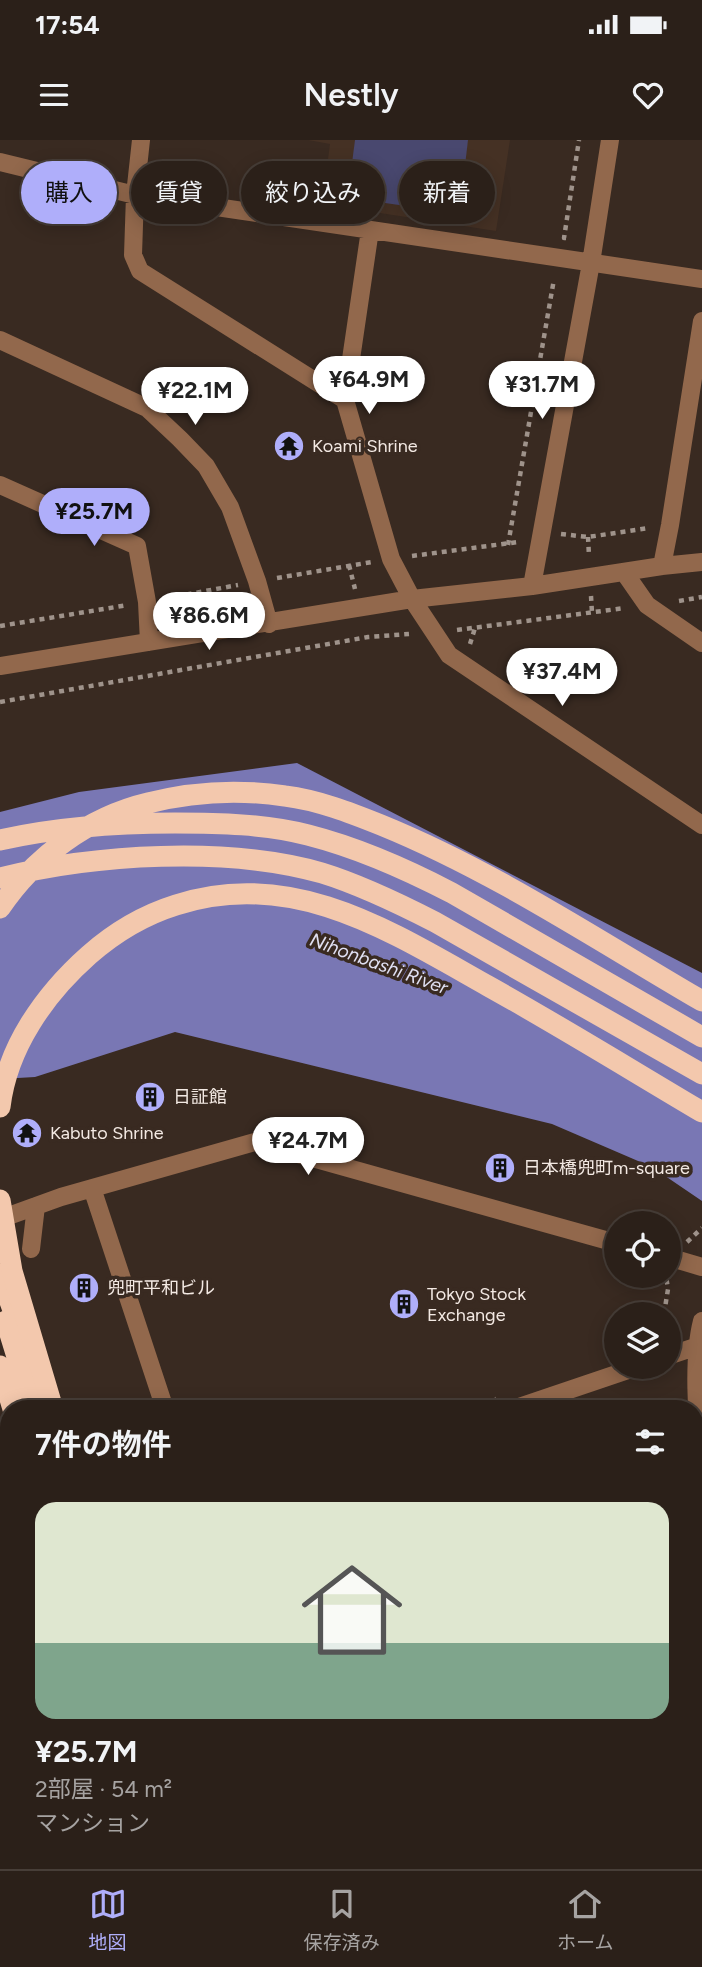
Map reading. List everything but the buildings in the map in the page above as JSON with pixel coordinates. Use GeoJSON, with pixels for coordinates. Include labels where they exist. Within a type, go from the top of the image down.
{"type":"FeatureCollection","features":[{"type":"Feature","properties":{"kind":"highway"},"geometry":{"type":"LineString","coordinates":[[0,908],[27,875],[62,844],[105,818],[132,807],[210,791],[288,796],[339,810],[421,841],[502,883],[702,1002]]}},
{"type":"Feature","properties":{"kind":"highway"},"geometry":{"type":"LineString","coordinates":[[0,840],[105,824],[198,823],[243,825],[325,840],[368,854],[452,893],[702,1037]]}},
{"type":"Feature","properties":{"kind":"highway"},"geometry":{"type":"LineString","coordinates":[[0,878],[95,861],[161,858],[272,862],[324,874],[394,901],[435,922],[702,1074]]}},
{"type":"Feature","properties":{"kind":"highway"},"geometry":{"type":"LineString","coordinates":[[0,1107],[11,1063],[27,1028],[70,972],[97,948],[127,927],[161,910],[194,899],[225,893],[258,892],[328,906],[402,938],[520,1004],[702,1112]]}},
{"type":"Feature","properties":{"kind":"highway"},"geometry":{"type":"LineString","coordinates":[[0,1200],[12,1271],[48,1400]]}},
{"type":"Feature","properties":{"kind":"highway"},"geometry":{"type":"LineString","coordinates":[[0,1274],[47,1400]]}},
{"type":"Feature","properties":{"kind":"highway"},"geometry":{"type":"LineString","coordinates":[[0,1299],[30,1400]]}},
{"type":"Feature","properties":{"kind":"highway"},"geometry":{"type":"LineString","coordinates":[[0,1366],[9,1400]]}},
{"type":"Feature","properties":{"kind":"highway"},"geometry":{"type":"LineString","coordinates":[[0,1375],[9,1400]]}},
{"type":"Feature","properties":{"kind":"highway"},"geometry":{"type":"LineString","coordinates":[[0,1382],[8,1400]]}},
{"type":"Feature","properties":{"kind":"street"},"geometry":{"type":"LineString","coordinates":[[139,161],[141,140]]}},
{"type":"Feature","properties":{"kind":"street"},"geometry":{"type":"LineString","coordinates":[[532,586],[591,263],[610,140]]}},
{"type":"Feature","properties":{"kind":"street"},"geometry":{"type":"LineString","coordinates":[[0,162],[131,194]]}},
{"type":"Feature","properties":{"kind":"street"},"geometry":{"type":"LineString","coordinates":[[227,209],[702,279]]}},
{"type":"Feature","properties":{"kind":"street"},"geometry":{"type":"LineString","coordinates":[[135,224],[134,255],[140,271],[345,400]]}},
{"type":"Feature","properties":{"kind":"street"},"geometry":{"type":"LineString","coordinates":[[370,230],[345,400],[391,559],[412,599],[449,655],[702,825]]}},
{"type":"Feature","properties":{"kind":"street"},"geometry":{"type":"LineString","coordinates":[[662,566],[702,321]]}},
{"type":"Feature","properties":{"kind":"street"},"geometry":{"type":"LineString","coordinates":[[0,340],[147,408],[189,448],[206,466],[230,507],[257,581],[269,624]]}},
{"type":"Feature","properties":{"kind":"street"},"geometry":{"type":"LineString","coordinates":[[0,485],[137,546],[147,602],[149,642]]}},
{"type":"Feature","properties":{"kind":"street"},"geometry":{"type":"LineString","coordinates":[[0,666],[412,599],[532,586],[702,562]]}},
{"type":"Feature","properties":{"kind":"street"},"geometry":{"type":"LineString","coordinates":[[624,572],[647,606],[702,643]]}},
{"type":"Feature","properties":{"kind":"street"},"geometry":{"type":"LineString","coordinates":[[0,1219],[92,1188],[255,1142],[604,1240]]}},
{"type":"Feature","properties":{"kind":"street"},"geometry":{"type":"LineString","coordinates":[[92,1188],[162,1400]]}},
{"type":"Feature","properties":{"kind":"street"},"geometry":{"type":"LineString","coordinates":[[31,1249],[36,1206]]}},
{"type":"Feature","properties":{"kind":"street"},"geometry":{"type":"LineString","coordinates":[[681,1261],[702,1267]]}},
{"type":"Feature","properties":{"kind":"street"},"geometry":{"type":"LineString","coordinates":[[700,1400],[698,1346],[702,1321]]}},
{"type":"Feature","properties":{"kind":"street"},"geometry":{"type":"LineString","coordinates":[[681,1352],[698,1346]]}},
{"type":"Feature","properties":{"kind":"street"},"geometry":{"type":"LineString","coordinates":[[540,1400],[604,1378]]}},
{"type":"Feature","properties":{"kind":"path"},"geometry":{"type":"LineString","coordinates":[[508,545],[554,279]]}},
{"type":"Feature","properties":{"kind":"path"},"geometry":{"type":"LineString","coordinates":[[563,534],[589,537]]}},
{"type":"Feature","properties":{"kind":"path"},"geometry":{"type":"LineString","coordinates":[[0,702],[368,637],[592,613]]}},
{"type":"Feature","properties":{"kind":"path"},"geometry":{"type":"LineString","coordinates":[[688,1239],[701,1229]]}},
{"type":"Feature","properties":{"kind":"shaded area"},"geometry":{"type":"Polygon","coordinates":[[[308,140],[510,140],[496,231],[451,224],[495,224],[495,161],[399,161],[399,216],[385,214],[385,161],[328,161],[330,144],[308,140]]]}},
{"type":"Feature","properties":{"kind":"shaded area"},"geometry":{"type":"Polygon","coordinates":[[[355,140],[468,140],[466,161],[399,161],[399,205],[385,203],[385,161],[352,161],[355,140]]]}},
{"type":"Feature","properties":{"kind":"water","name":"Nihonbashi River"},"geometry":{"type":"Polygon","coordinates":[[[297,763],[702,973],[702,1201],[652,1167],[552,1124],[175,1032],[35,1077],[0,1079],[0,812],[79,792],[297,763]]]}},
{"type":"Feature","properties":{"kind":"place","name":"Koami Shrine"},"geometry":{"type":"Point","coordinates":[289,446]}},
{"type":"Feature","properties":{"kind":"place","name":"日証館"},"geometry":{"type":"Point","coordinates":[150,1097]}},
{"type":"Feature","properties":{"kind":"place","name":"Kabuto Shrine"},"geometry":{"type":"Point","coordinates":[27,1133]}},
{"type":"Feature","properties":{"kind":"place","name":"日本橋兜町m-square"},"geometry":{"type":"Point","coordinates":[500,1168]}},
{"type":"Feature","properties":{"kind":"place","name":"兜町平和ビル"},"geometry":{"type":"Point","coordinates":[84,1288]}},
{"type":"Feature","properties":{"kind":"place","name":"Tokyo Stock Exchange"},"geometry":{"type":"Point","coordinates":[404,1304]}}]}
